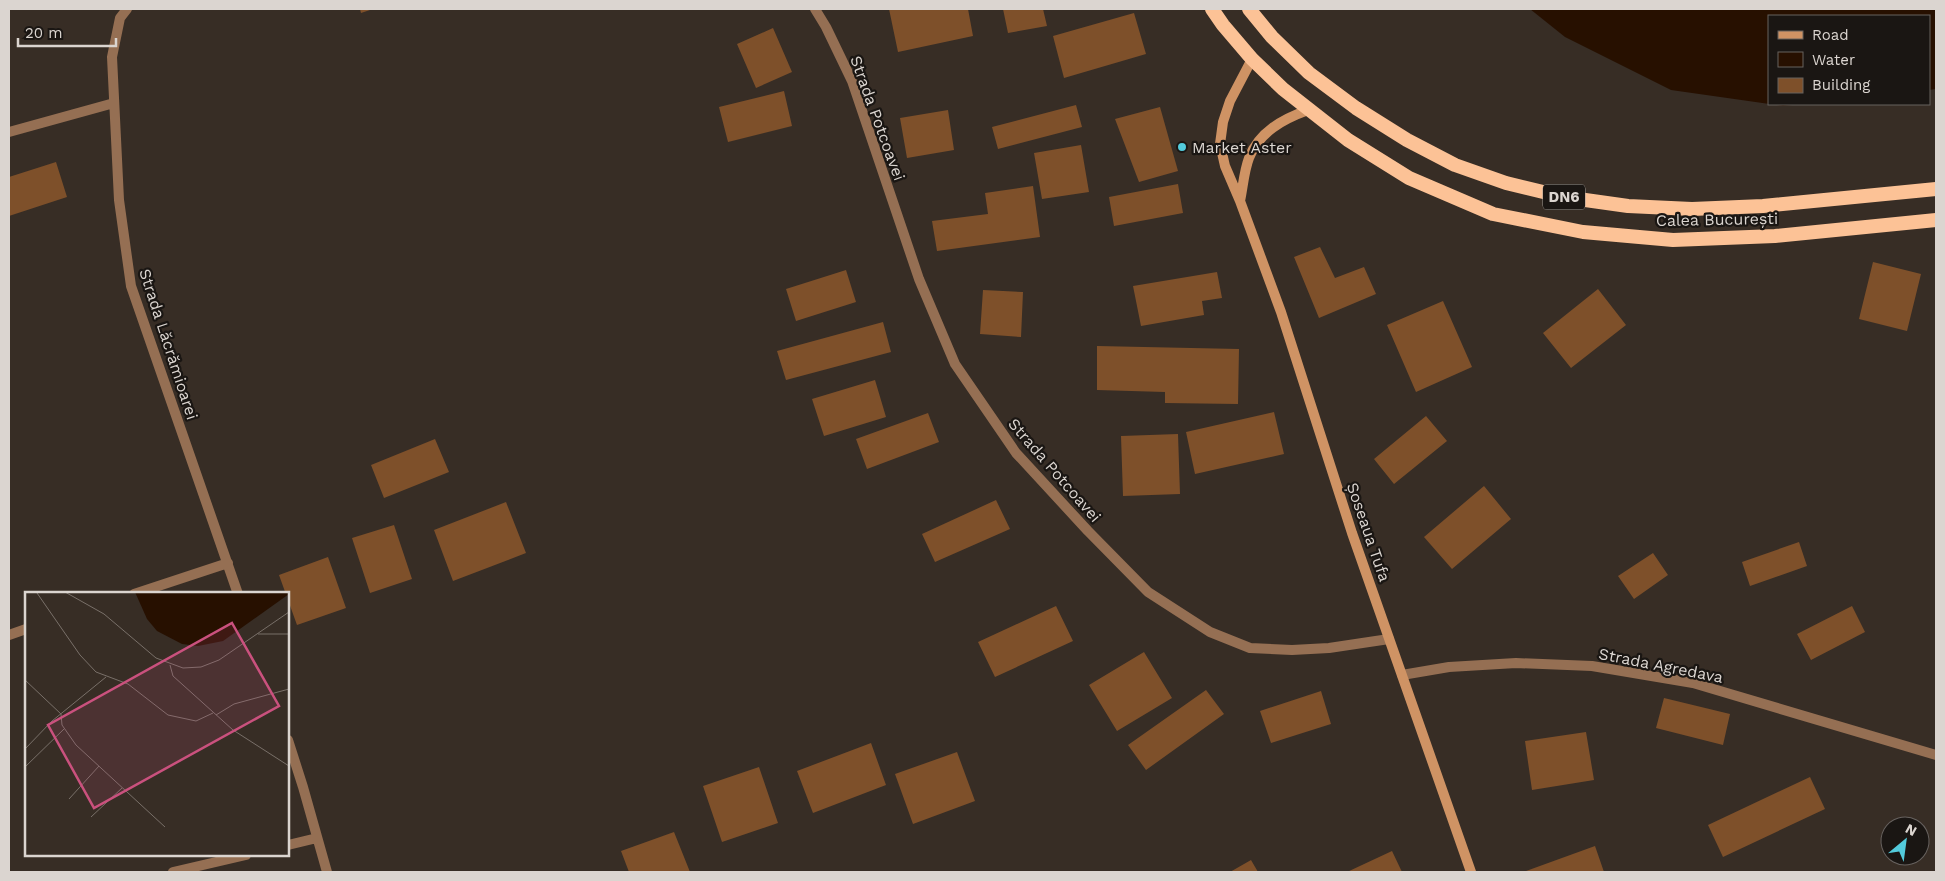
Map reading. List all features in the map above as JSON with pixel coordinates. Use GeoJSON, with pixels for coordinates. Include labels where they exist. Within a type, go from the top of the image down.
{"type":"FeatureCollection","features":[{"type":"Feature","properties":{"kind":"highway","name":"Calea București"},"geometry":{"type":"LineString","coordinates":[[1212,9],[1252,59],[1283,89],[1348,140],[1409,178],[1493,214],[1583,232],[1682,240],[1775,236],[1936,220]]}},
{"type":"Feature","properties":{"kind":"highway","name":"Calea București"},"geometry":{"type":"LineString","coordinates":[[1249,9],[1272,37],[1309,73],[1356,108],[1407,140],[1455,165],[1506,182],[1573,198],[1628,206],[1692,209],[1763,206],[1936,189]]}},
{"type":"Feature","properties":{"kind":"main road","name":"Șoseaua Tufa"},"geometry":{"type":"LineString","coordinates":[[1252,59],[1230,101],[1223,122],[1220,144],[1224,166],[1240,201],[1281,312],[1352,533],[1471,872]]}},
{"type":"Feature","properties":{"kind":"main road"},"geometry":{"type":"LineString","coordinates":[[1240,201],[1249,158],[1263,135],[1278,123],[1308,110]]}},
{"type":"Feature","properties":{"kind":"street","name":"Strada Lăcrămioarei"},"geometry":{"type":"LineString","coordinates":[[127,9],[120,18],[112,57],[119,200],[131,286],[237,592]]}},
{"type":"Feature","properties":{"kind":"street","name":"Strada Potcoavei"},"geometry":{"type":"LineString","coordinates":[[815,9],[826,27],[852,81],[919,279],[955,364],[1016,453],[1088,531],[1148,592],[1210,632],[1250,648],[1292,650],[1329,648],[1389,639]]}},
{"type":"Feature","properties":{"kind":"street"},"geometry":{"type":"LineString","coordinates":[[9,132],[114,103]]}},
{"type":"Feature","properties":{"kind":"street"},"geometry":{"type":"LineString","coordinates":[[140,592],[228,563]]}},
{"type":"Feature","properties":{"kind":"street"},"geometry":{"type":"LineString","coordinates":[[9,634],[25,629]]}},
{"type":"Feature","properties":{"kind":"street","name":"Strada Agredava"},"geometry":{"type":"LineString","coordinates":[[1402,675],[1449,667],[1516,663],[1592,666],[1694,683],[1936,755]]}},
{"type":"Feature","properties":{"kind":"street"},"geometry":{"type":"LineString","coordinates":[[289,743],[327,872]]}},
{"type":"Feature","properties":{"kind":"street"},"geometry":{"type":"LineString","coordinates":[[289,845],[317,838]]}},
{"type":"Feature","properties":{"kind":"street"},"geometry":{"type":"LineString","coordinates":[[173,872],[242,856]]}},
{"type":"Feature","properties":{"kind":"water"},"geometry":{"type":"Polygon","coordinates":[[[1530,9],[1936,9],[1936,89],[1930,90],[1930,15],[1768,15],[1768,104],[1671,90],[1565,37],[1530,9]]]}},
{"type":"Feature","properties":{"kind":"building"},"geometry":{"type":"Polygon","coordinates":[[[360,9],[373,9],[361,13],[360,9]]]}},
{"type":"Feature","properties":{"kind":"building"},"geometry":{"type":"Polygon","coordinates":[[[889,9],[968,9],[973,36],[898,52],[889,9]]]}},
{"type":"Feature","properties":{"kind":"building"},"geometry":{"type":"Polygon","coordinates":[[[1003,9],[1043,9],[1047,26],[1008,33],[1003,9]]]}},
{"type":"Feature","properties":{"kind":"building"},"geometry":{"type":"Polygon","coordinates":[[[1134,13],[1146,54],[1064,78],[1053,36],[1134,13]]]}},
{"type":"Feature","properties":{"kind":"building"},"geometry":{"type":"Polygon","coordinates":[[[773,28],[792,72],[756,88],[737,44],[773,28]]]}},
{"type":"Feature","properties":{"kind":"building"},"geometry":{"type":"Polygon","coordinates":[[[784,91],[792,126],[728,142],[719,107],[784,91]]]}},
{"type":"Feature","properties":{"kind":"building"},"geometry":{"type":"Polygon","coordinates":[[[1076,105],[1082,127],[998,149],[992,127],[1076,105]]]}},
{"type":"Feature","properties":{"kind":"building"},"geometry":{"type":"Polygon","coordinates":[[[1160,107],[1178,171],[1139,182],[1115,119],[1160,107]]]}},
{"type":"Feature","properties":{"kind":"building"},"geometry":{"type":"Polygon","coordinates":[[[948,110],[954,150],[907,158],[900,118],[948,110]]]}},
{"type":"Feature","properties":{"kind":"building"},"geometry":{"type":"Polygon","coordinates":[[[1081,145],[1089,192],[1042,199],[1034,153],[1081,145]]]}},
{"type":"Feature","properties":{"kind":"building"},"geometry":{"type":"Polygon","coordinates":[[[56,162],[67,197],[9,216],[9,177],[56,162]]]}},
{"type":"Feature","properties":{"kind":"building"},"geometry":{"type":"Polygon","coordinates":[[[1178,184],[1183,213],[1114,226],[1109,197],[1178,184]]]}},
{"type":"Feature","properties":{"kind":"building"},"geometry":{"type":"Polygon","coordinates":[[[1033,186],[1040,237],[937,251],[932,221],[988,214],[985,193],[1033,186]]]}},
{"type":"Feature","properties":{"kind":"building"},"geometry":{"type":"Polygon","coordinates":[[[1320,247],[1335,278],[1364,267],[1376,294],[1319,318],[1294,257],[1320,247]]]}},
{"type":"Feature","properties":{"kind":"building"},"geometry":{"type":"Polygon","coordinates":[[[1873,262],[1921,274],[1907,331],[1859,319],[1873,262]]]}},
{"type":"Feature","properties":{"kind":"building"},"geometry":{"type":"Polygon","coordinates":[[[846,270],[856,302],[796,321],[786,289],[846,270]]]}},
{"type":"Feature","properties":{"kind":"building"},"geometry":{"type":"Polygon","coordinates":[[[1217,272],[1222,298],[1202,301],[1204,315],[1141,326],[1133,286],[1217,272]]]}},
{"type":"Feature","properties":{"kind":"building"},"geometry":{"type":"Polygon","coordinates":[[[1598,289],[1626,325],[1571,368],[1543,333],[1598,289]]]}},
{"type":"Feature","properties":{"kind":"building"},"geometry":{"type":"Polygon","coordinates":[[[983,290],[1023,292],[1021,337],[980,334],[983,290]]]}},
{"type":"Feature","properties":{"kind":"building"},"geometry":{"type":"Polygon","coordinates":[[[1443,301],[1472,367],[1416,392],[1387,325],[1443,301]]]}},
{"type":"Feature","properties":{"kind":"building"},"geometry":{"type":"Polygon","coordinates":[[[883,322],[891,352],[786,380],[777,351],[883,322]]]}},
{"type":"Feature","properties":{"kind":"building"},"geometry":{"type":"Polygon","coordinates":[[[1097,346],[1239,349],[1238,404],[1165,403],[1165,392],[1097,390],[1097,346]]]}},
{"type":"Feature","properties":{"kind":"building"},"geometry":{"type":"Polygon","coordinates":[[[875,380],[886,417],[824,436],[812,399],[875,380]]]}},
{"type":"Feature","properties":{"kind":"building"},"geometry":{"type":"Polygon","coordinates":[[[1274,412],[1284,454],[1195,474],[1186,432],[1274,412]]]}},
{"type":"Feature","properties":{"kind":"building"},"geometry":{"type":"Polygon","coordinates":[[[928,413],[939,442],[867,469],[856,439],[928,413]]]}},
{"type":"Feature","properties":{"kind":"building"},"geometry":{"type":"Polygon","coordinates":[[[1426,416],[1447,441],[1394,484],[1374,459],[1426,416]]]}},
{"type":"Feature","properties":{"kind":"building"},"geometry":{"type":"Polygon","coordinates":[[[1178,434],[1180,494],[1123,496],[1121,436],[1178,434]]]}},
{"type":"Feature","properties":{"kind":"building"},"geometry":{"type":"Polygon","coordinates":[[[435,439],[449,472],[384,498],[371,465],[435,439]]]}},
{"type":"Feature","properties":{"kind":"building"},"geometry":{"type":"Polygon","coordinates":[[[1484,486],[1511,519],[1452,569],[1424,537],[1484,486]]]}},
{"type":"Feature","properties":{"kind":"building"},"geometry":{"type":"Polygon","coordinates":[[[996,500],[1010,529],[935,562],[922,534],[996,500]]]}},
{"type":"Feature","properties":{"kind":"building"},"geometry":{"type":"Polygon","coordinates":[[[506,502],[526,553],[453,581],[434,530],[506,502]]]}},
{"type":"Feature","properties":{"kind":"building"},"geometry":{"type":"Polygon","coordinates":[[[394,525],[412,579],[370,593],[352,538],[394,525]]]}},
{"type":"Feature","properties":{"kind":"building"},"geometry":{"type":"Polygon","coordinates":[[[1799,542],[1807,566],[1750,586],[1742,562],[1799,542]]]}},
{"type":"Feature","properties":{"kind":"building"},"geometry":{"type":"Polygon","coordinates":[[[1653,553],[1668,575],[1634,599],[1618,576],[1653,553]]]}},
{"type":"Feature","properties":{"kind":"building"},"geometry":{"type":"Polygon","coordinates":[[[328,557],[346,608],[297,625],[289,603],[289,592],[285,592],[279,575],[328,557]]]}},
{"type":"Feature","properties":{"kind":"building"},"geometry":{"type":"Polygon","coordinates":[[[1056,606],[1073,641],[995,677],[978,642],[1056,606]]]}},
{"type":"Feature","properties":{"kind":"building"},"geometry":{"type":"Polygon","coordinates":[[[1852,606],[1865,632],[1811,660],[1797,634],[1852,606]]]}},
{"type":"Feature","properties":{"kind":"building"},"geometry":{"type":"Polygon","coordinates":[[[1144,652],[1172,698],[1117,731],[1089,685],[1144,652]]]}},
{"type":"Feature","properties":{"kind":"building"},"geometry":{"type":"Polygon","coordinates":[[[1206,690],[1224,714],[1146,770],[1128,745],[1206,690]]]}},
{"type":"Feature","properties":{"kind":"building"},"geometry":{"type":"Polygon","coordinates":[[[1321,691],[1331,724],[1271,743],[1260,711],[1321,691]]]}},
{"type":"Feature","properties":{"kind":"building"},"geometry":{"type":"Polygon","coordinates":[[[1664,698],[1730,714],[1723,745],[1656,728],[1664,698]]]}},
{"type":"Feature","properties":{"kind":"building"},"geometry":{"type":"Polygon","coordinates":[[[1586,732],[1594,780],[1532,790],[1525,741],[1586,732]]]}},
{"type":"Feature","properties":{"kind":"building"},"geometry":{"type":"Polygon","coordinates":[[[871,743],[886,785],[813,813],[797,771],[871,743]]]}},
{"type":"Feature","properties":{"kind":"building"},"geometry":{"type":"Polygon","coordinates":[[[957,752],[975,801],[913,824],[895,774],[957,752]]]}},
{"type":"Feature","properties":{"kind":"building"},"geometry":{"type":"Polygon","coordinates":[[[759,767],[778,823],[722,842],[703,786],[759,767]]]}},
{"type":"Feature","properties":{"kind":"building"},"geometry":{"type":"Polygon","coordinates":[[[1810,777],[1825,809],[1723,857],[1708,825],[1810,777]]]}},
{"type":"Feature","properties":{"kind":"building"},"geometry":{"type":"Polygon","coordinates":[[[674,832],[690,872],[629,872],[621,851],[674,832]]]}},
{"type":"Feature","properties":{"kind":"building"},"geometry":{"type":"Polygon","coordinates":[[[1595,846],[1604,872],[1523,872],[1595,846]]]}},
{"type":"Feature","properties":{"kind":"building"},"geometry":{"type":"Polygon","coordinates":[[[1392,851],[1402,872],[1347,872],[1392,851]]]}},
{"type":"Feature","properties":{"kind":"building"},"geometry":{"type":"Polygon","coordinates":[[[1251,860],[1258,872],[1230,872],[1251,860]]]}},
{"type":"Feature","properties":{"kind":"place","name":"Market Aster"},"geometry":{"type":"Point","coordinates":[1182,147]}}]}
